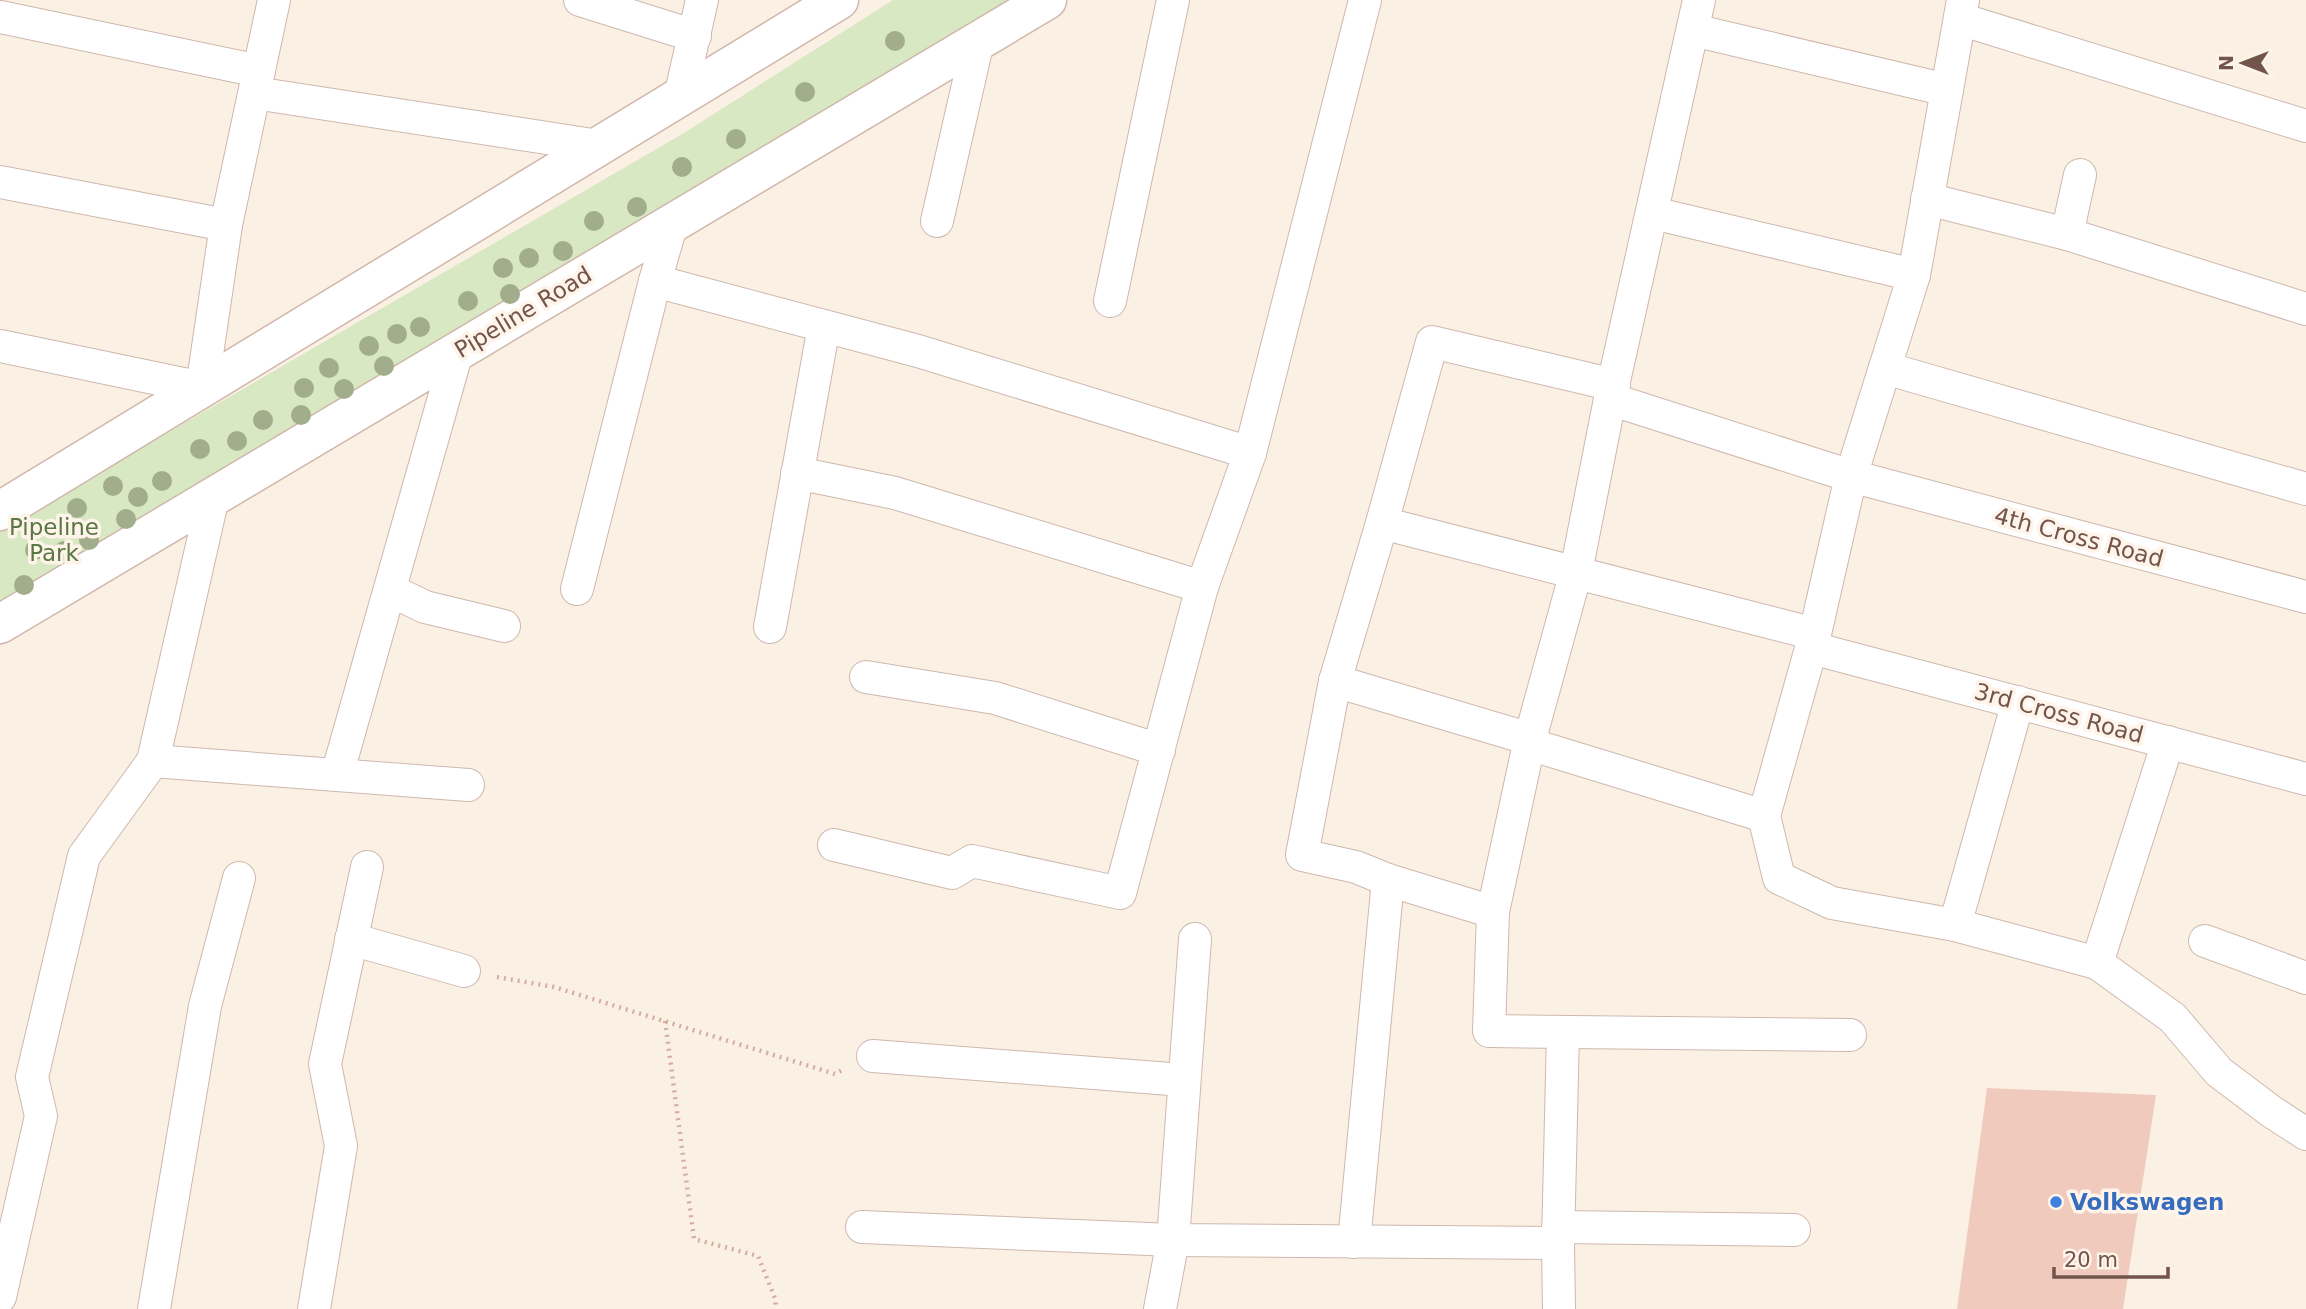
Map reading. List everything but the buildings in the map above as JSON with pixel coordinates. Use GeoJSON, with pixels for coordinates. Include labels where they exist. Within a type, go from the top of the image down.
{"type":"FeatureCollection","features":[{"type":"Feature","properties":{"kind":"main road"},"geometry":{"type":"LineString","coordinates":[[0,511],[839,0]]}},
{"type":"Feature","properties":{"kind":"main road","name":"Pipeline Road"},"geometry":{"type":"LineString","coordinates":[[0,624],[1047,0]]}},
{"type":"Feature","properties":{"kind":"street"},"geometry":{"type":"LineString","coordinates":[[0,346],[202,388],[226,225],[274,0]]}},
{"type":"Feature","properties":{"kind":"street"},"geometry":{"type":"LineString","coordinates":[[580,0],[695,36]]}},
{"type":"Feature","properties":{"kind":"street"},"geometry":{"type":"LineString","coordinates":[[680,97],[702,0]]}},
{"type":"Feature","properties":{"kind":"street"},"geometry":{"type":"LineString","coordinates":[[0,518],[860,0]]}},
{"type":"Feature","properties":{"kind":"street"},"geometry":{"type":"LineString","coordinates":[[0,609],[1012,0]]}},
{"type":"Feature","properties":{"kind":"street"},"geometry":{"type":"LineString","coordinates":[[1110,301],[1173,0]]}},
{"type":"Feature","properties":{"kind":"street"},"geometry":{"type":"LineString","coordinates":[[834,845],[952,873],[972,862],[1120,893],[1202,587],[1250,453],[1365,0]]}},
{"type":"Feature","properties":{"kind":"street"},"geometry":{"type":"LineString","coordinates":[[2306,126],[1961,9],[1914,275],[1852,476],[1813,641],[1764,816],[1779,878],[1832,903],[1955,925],[2097,963],[2173,1018],[2219,1072],[2306,1135]]}},
{"type":"Feature","properties":{"kind":"street"},"geometry":{"type":"LineString","coordinates":[[1850,1035],[1489,1031],[1493,912],[1529,741],[1576,572],[1612,392],[1696,15],[1947,90]]}},
{"type":"Feature","properties":{"kind":"street"},"geometry":{"type":"LineString","coordinates":[[0,17],[257,82],[599,146]]}},
{"type":"Feature","properties":{"kind":"street"},"geometry":{"type":"LineString","coordinates":[[937,221],[978,41]]}},
{"type":"Feature","properties":{"kind":"street"},"geometry":{"type":"LineString","coordinates":[[2067,234],[2080,175]]}},
{"type":"Feature","properties":{"kind":"street"},"geometry":{"type":"LineString","coordinates":[[0,181],[226,225]]}},
{"type":"Feature","properties":{"kind":"street"},"geometry":{"type":"LineString","coordinates":[[1927,199],[2067,234],[2306,309]]}},
{"type":"Feature","properties":{"kind":"street"},"geometry":{"type":"LineString","coordinates":[[1653,213],[1914,275]]}},
{"type":"Feature","properties":{"kind":"street"},"geometry":{"type":"LineString","coordinates":[[577,589],[672,223]]}},
{"type":"Feature","properties":{"kind":"street"},"geometry":{"type":"LineString","coordinates":[[655,281],[918,351],[1250,453]]}},
{"type":"Feature","properties":{"kind":"street"},"geometry":{"type":"LineString","coordinates":[[770,627],[824,326]]}},
{"type":"Feature","properties":{"kind":"street","name":"4th Cross Road"},"geometry":{"type":"LineString","coordinates":[[1382,523],[1432,342],[1612,392],[1852,476],[2306,597]]}},
{"type":"Feature","properties":{"kind":"street"},"geometry":{"type":"LineString","coordinates":[[337,775],[457,352]]}},
{"type":"Feature","properties":{"kind":"street"},"geometry":{"type":"LineString","coordinates":[[1885,368],[2306,489]]}},
{"type":"Feature","properties":{"kind":"street"},"geometry":{"type":"LineString","coordinates":[[797,473],[895,493],[1202,587]]}},
{"type":"Feature","properties":{"kind":"street"},"geometry":{"type":"LineString","coordinates":[[0,1297],[41,1116],[33,1077],[84,856],[153,761],[214,497]]}},
{"type":"Feature","properties":{"kind":"street"},"geometry":{"type":"LineString","coordinates":[[1382,523],[1335,681],[1302,855],[1356,867],[1388,880],[1493,912]]}},
{"type":"Feature","properties":{"kind":"street","name":"3rd Cross Road"},"geometry":{"type":"LineString","coordinates":[[1382,523],[1576,572],[2018,702],[2306,779]]}},
{"type":"Feature","properties":{"kind":"street"},"geometry":{"type":"LineString","coordinates":[[390,590],[425,607],[505,626]]}},
{"type":"Feature","properties":{"kind":"street"},"geometry":{"type":"LineString","coordinates":[[866,677],[995,698],[1159,750]]}},
{"type":"Feature","properties":{"kind":"street"},"geometry":{"type":"LineString","coordinates":[[1335,681],[1764,816]]}},
{"type":"Feature","properties":{"kind":"street"},"geometry":{"type":"LineString","coordinates":[[1955,925],[2018,702]]}},
{"type":"Feature","properties":{"kind":"street"},"geometry":{"type":"LineString","coordinates":[[2097,963],[2168,742]]}},
{"type":"Feature","properties":{"kind":"street"},"geometry":{"type":"LineString","coordinates":[[153,761],[468,785]]}},
{"type":"Feature","properties":{"kind":"street"},"geometry":{"type":"LineString","coordinates":[[314,1309],[341,1146],[326,1064],[367,867]]}},
{"type":"Feature","properties":{"kind":"street"},"geometry":{"type":"LineString","coordinates":[[154,1309],[205,1006],[239,878]]}},
{"type":"Feature","properties":{"kind":"street"},"geometry":{"type":"LineString","coordinates":[[1354,1242],[1388,880]]}},
{"type":"Feature","properties":{"kind":"street"},"geometry":{"type":"LineString","coordinates":[[351,939],[464,971]]}},
{"type":"Feature","properties":{"kind":"street"},"geometry":{"type":"LineString","coordinates":[[1160,1309],[1172,1240],[1195,939]]}},
{"type":"Feature","properties":{"kind":"street"},"geometry":{"type":"LineString","coordinates":[[2205,941],[2306,978]]}},
{"type":"Feature","properties":{"kind":"street"},"geometry":{"type":"LineString","coordinates":[[1559,1309],[1563,1033]]}},
{"type":"Feature","properties":{"kind":"street"},"geometry":{"type":"LineString","coordinates":[[873,1056],[1183,1080]]}},
{"type":"Feature","properties":{"kind":"street"},"geometry":{"type":"LineString","coordinates":[[862,1227],[1172,1240],[1354,1242],[1794,1230]]}},
{"type":"Feature","properties":{"kind":"path"},"geometry":{"type":"LineString","coordinates":[[464,971],[554,987],[835,1074],[873,1056]]}},
{"type":"Feature","properties":{"kind":"path"},"geometry":{"type":"LineString","coordinates":[[664,1021],[694,1239],[758,1256],[775,1297],[776,1309]]}},
{"type":"Feature","properties":{"kind":"green space","name":"Pipeline Park"},"geometry":{"type":"Polygon","coordinates":[[[893,0],[1020,0],[0,613],[0,530],[684,133],[893,0]]]}},
{"type":"Feature","properties":{"kind":"place","name":"Volkswagen"},"geometry":{"type":"Point","coordinates":[2056,1202]}}]}
